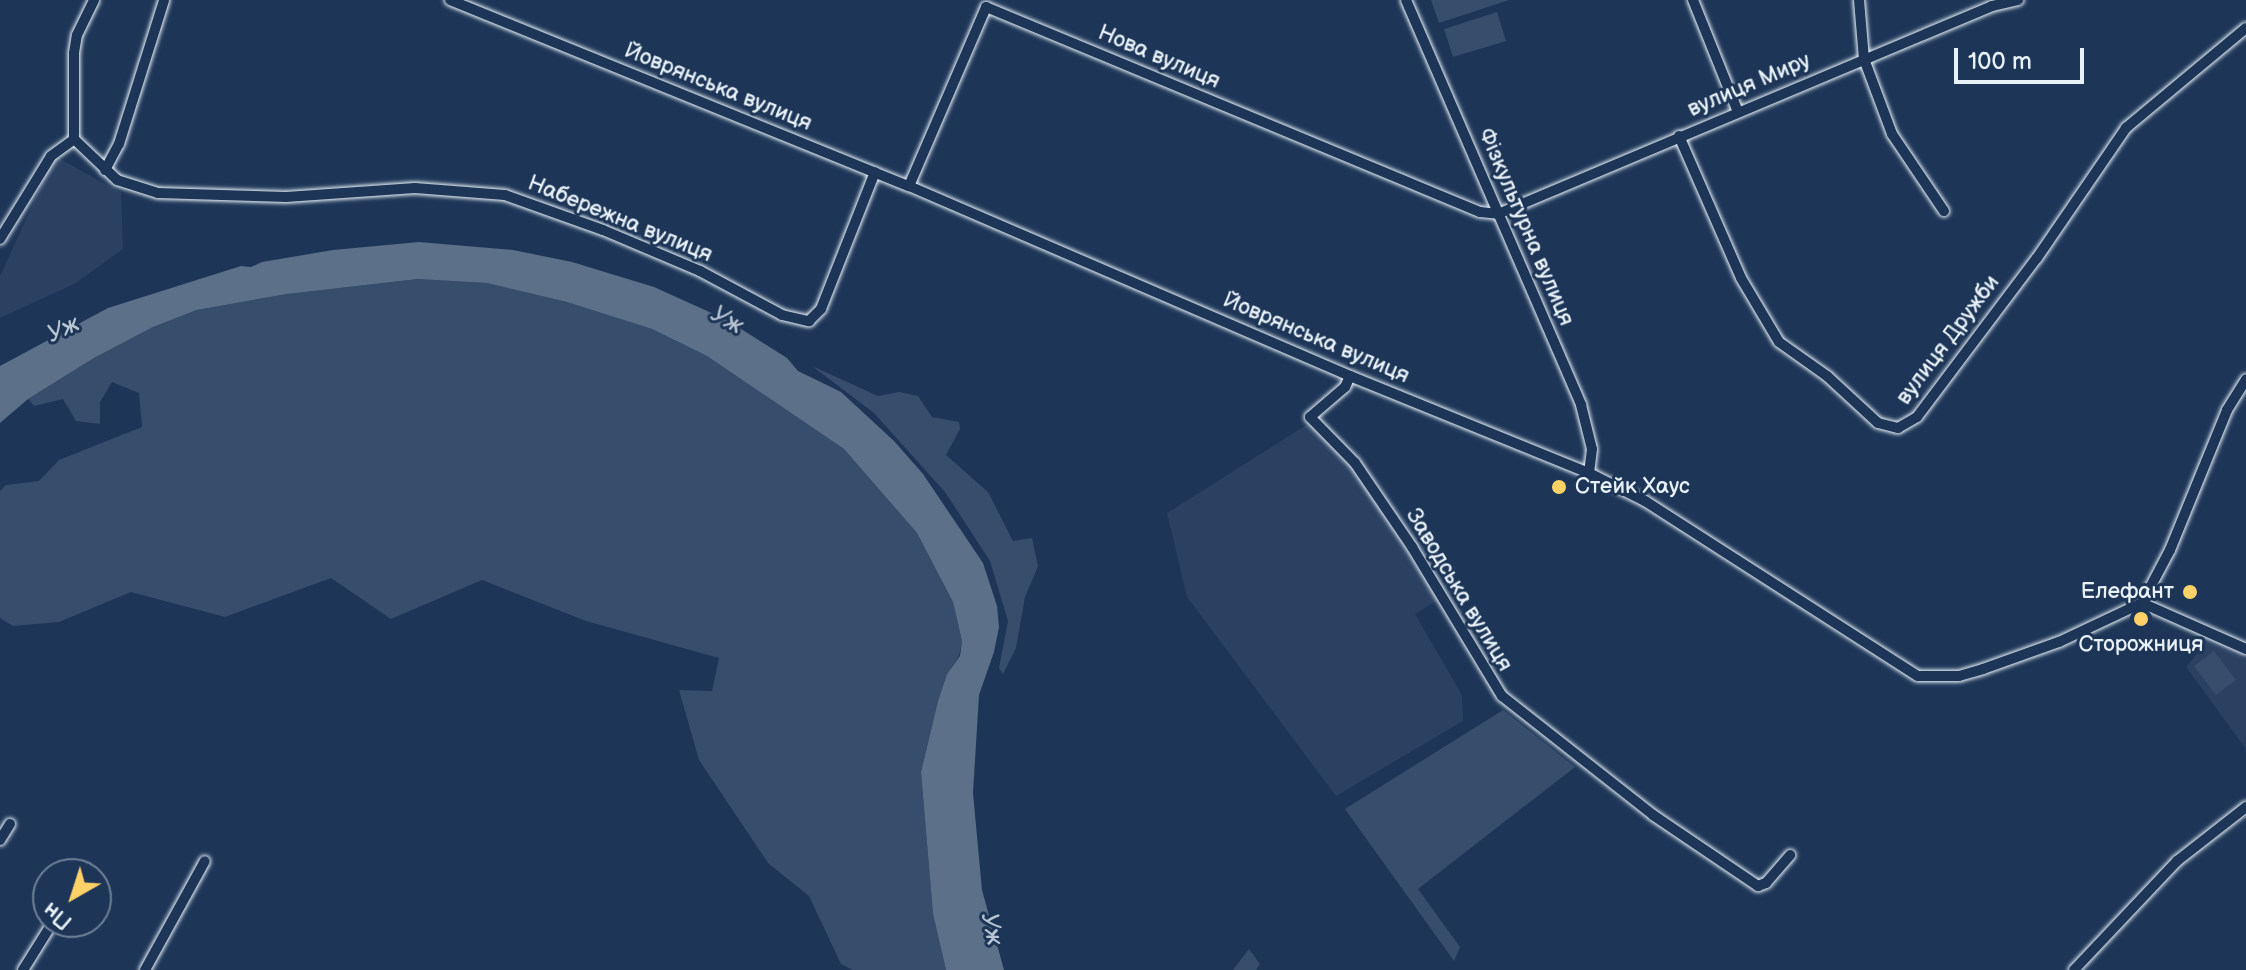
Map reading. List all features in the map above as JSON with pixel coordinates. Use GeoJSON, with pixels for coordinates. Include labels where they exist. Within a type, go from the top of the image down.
{"type":"FeatureCollection","features":[{"type":"Feature","properties":{"kind":"street"},"geometry":{"type":"LineString","coordinates":[[0,239],[51,156],[61,145],[74,139],[74,53],[77,35],[94,0]]}},
{"type":"Feature","properties":{"kind":"street"},"geometry":{"type":"LineString","coordinates":[[105,170],[119,144],[164,0]]}},
{"type":"Feature","properties":{"kind":"street","name":"Йоврянська вулиця"},"geometry":{"type":"LineString","coordinates":[[450,0],[909,186],[1350,376],[1589,473],[1645,501],[1918,676],[1959,676],[1983,669],[2059,642],[2142,603]]}},
{"type":"Feature","properties":{"kind":"street","name":"Фізкультурна вулиця"},"geometry":{"type":"LineString","coordinates":[[1406,0],[1581,405],[1592,449],[1589,473]]}},
{"type":"Feature","properties":{"kind":"street"},"geometry":{"type":"LineString","coordinates":[[1693,0],[1738,112]]}},
{"type":"Feature","properties":{"kind":"street"},"geometry":{"type":"LineString","coordinates":[[1859,0],[1864,59],[1892,134],[1944,211]]}},
{"type":"Feature","properties":{"kind":"street","name":"вулиця Миру"},"geometry":{"type":"LineString","coordinates":[[1498,214],[1992,6],[2018,0]]}},
{"type":"Feature","properties":{"kind":"street","name":"Нова вулиця"},"geometry":{"type":"LineString","coordinates":[[909,186],[986,7],[1480,212],[1498,214]]}},
{"type":"Feature","properties":{"kind":"street","name":"вулиця Дружби"},"geometry":{"type":"LineString","coordinates":[[1679,136],[1741,278],[1779,342],[1827,376],[1878,423],[1898,428],[1917,417],[2037,258],[2126,128],[2246,28]]}},
{"type":"Feature","properties":{"kind":"street","name":"Набережна вулиця"},"geometry":{"type":"LineString","coordinates":[[74,139],[105,170],[134,188],[158,193],[286,197],[415,188],[505,195],[603,230],[700,271],[782,315],[809,321],[821,309],[875,172]]}},
{"type":"Feature","properties":{"kind":"street","name":"Заводська вулиця"},"geometry":{"type":"LineString","coordinates":[[1350,376],[1345,387],[1310,417],[1355,463],[1412,547],[1502,696],[1653,815],[1758,886],[1766,883],[1790,855]]}},
{"type":"Feature","properties":{"kind":"street"},"geometry":{"type":"LineString","coordinates":[[2246,379],[2227,410],[2170,550],[2142,603],[2246,649]]}},
{"type":"Feature","properties":{"kind":"street"},"geometry":{"type":"LineString","coordinates":[[2074,970],[2177,861],[2246,807]]}},
{"type":"Feature","properties":{"kind":"street"},"geometry":{"type":"LineString","coordinates":[[0,840],[10,824]]}},
{"type":"Feature","properties":{"kind":"street"},"geometry":{"type":"LineString","coordinates":[[145,970],[205,861]]}},
{"type":"Feature","properties":{"kind":"street"},"geometry":{"type":"LineString","coordinates":[[23,970],[43,938]]}},
{"type":"Feature","properties":{"kind":"shaded area"},"geometry":{"type":"Polygon","coordinates":[[[1431,0],[1509,0],[1439,23],[1431,0]]]}},
{"type":"Feature","properties":{"kind":"shaded area"},"geometry":{"type":"Polygon","coordinates":[[[1497,12],[1506,41],[1453,57],[1444,29],[1497,12]]]}},
{"type":"Feature","properties":{"kind":"shaded area"},"geometry":{"type":"Polygon","coordinates":[[[55,156],[121,193],[123,249],[76,283],[0,318],[0,276],[55,156]]]}},
{"type":"Feature","properties":{"kind":"shaded area"},"geometry":{"type":"Polygon","coordinates":[[[418,279],[487,283],[567,302],[652,329],[707,356],[844,449],[917,533],[953,602],[962,641],[959,656],[947,674],[938,701],[921,772],[933,914],[946,970],[853,970],[841,964],[809,896],[768,863],[699,760],[679,690],[712,691],[719,658],[586,621],[482,580],[391,619],[331,578],[225,617],[131,592],[59,622],[13,626],[0,618],[0,491],[6,485],[39,481],[59,460],[142,427],[139,393],[112,382],[100,402],[100,424],[76,421],[63,399],[34,406],[28,399],[94,358],[153,327],[198,310],[287,294],[418,279]]]}},
{"type":"Feature","properties":{"kind":"shaded area"},"geometry":{"type":"Polygon","coordinates":[[[812,366],[878,396],[899,392],[918,396],[932,417],[959,422],[960,429],[946,455],[988,492],[1013,541],[1032,538],[1038,566],[1025,597],[1016,648],[1003,674],[999,668],[1008,621],[990,561],[945,492],[874,413],[812,366]]]}},
{"type":"Feature","properties":{"kind":"shaded area"},"geometry":{"type":"Polygon","coordinates":[[[1311,422],[1351,463],[1438,600],[1415,614],[1462,695],[1463,721],[1336,796],[1187,597],[1167,513],[1311,422]]]}},
{"type":"Feature","properties":{"kind":"shaded area"},"geometry":{"type":"Polygon","coordinates":[[[2207,642],[2246,659],[2246,749],[2186,667],[2207,642]]]}},
{"type":"Feature","properties":{"kind":"shaded area"},"geometry":{"type":"Polygon","coordinates":[[[2214,651],[2236,680],[2216,695],[2194,666],[2214,651]]]}},
{"type":"Feature","properties":{"kind":"shaded area"},"geometry":{"type":"Polygon","coordinates":[[[1503,710],[1575,767],[1418,889],[1460,947],[1454,961],[1345,809],[1503,710]]]}},
{"type":"Feature","properties":{"kind":"shaded area"},"geometry":{"type":"Polygon","coordinates":[[[1249,949],[1260,964],[1256,970],[1233,970],[1249,949]]]}},
{"type":"Feature","properties":{"kind":"water","name":"Уж"},"geometry":{"type":"Polygon","coordinates":[[[419,242],[513,250],[572,262],[654,287],[727,320],[787,358],[798,371],[841,392],[894,441],[923,474],[983,563],[997,606],[999,627],[994,652],[979,695],[973,793],[982,890],[1004,970],[946,970],[933,914],[921,772],[947,674],[960,656],[962,641],[953,602],[917,533],[844,449],[707,356],[652,329],[567,302],[487,283],[418,279],[287,294],[197,310],[153,327],[94,358],[28,399],[0,423],[0,366],[108,308],[241,266],[251,267],[262,262],[333,250],[419,242]]]}},
{"type":"Feature","properties":{"kind":"place","name":"Стейк Хаус"},"geometry":{"type":"Point","coordinates":[1559,487]}},
{"type":"Feature","properties":{"kind":"place","name":"Елефант"},"geometry":{"type":"Point","coordinates":[2190,592]}},
{"type":"Feature","properties":{"kind":"place","name":"Сторожниця"},"geometry":{"type":"Point","coordinates":[2141,619]}}]}
